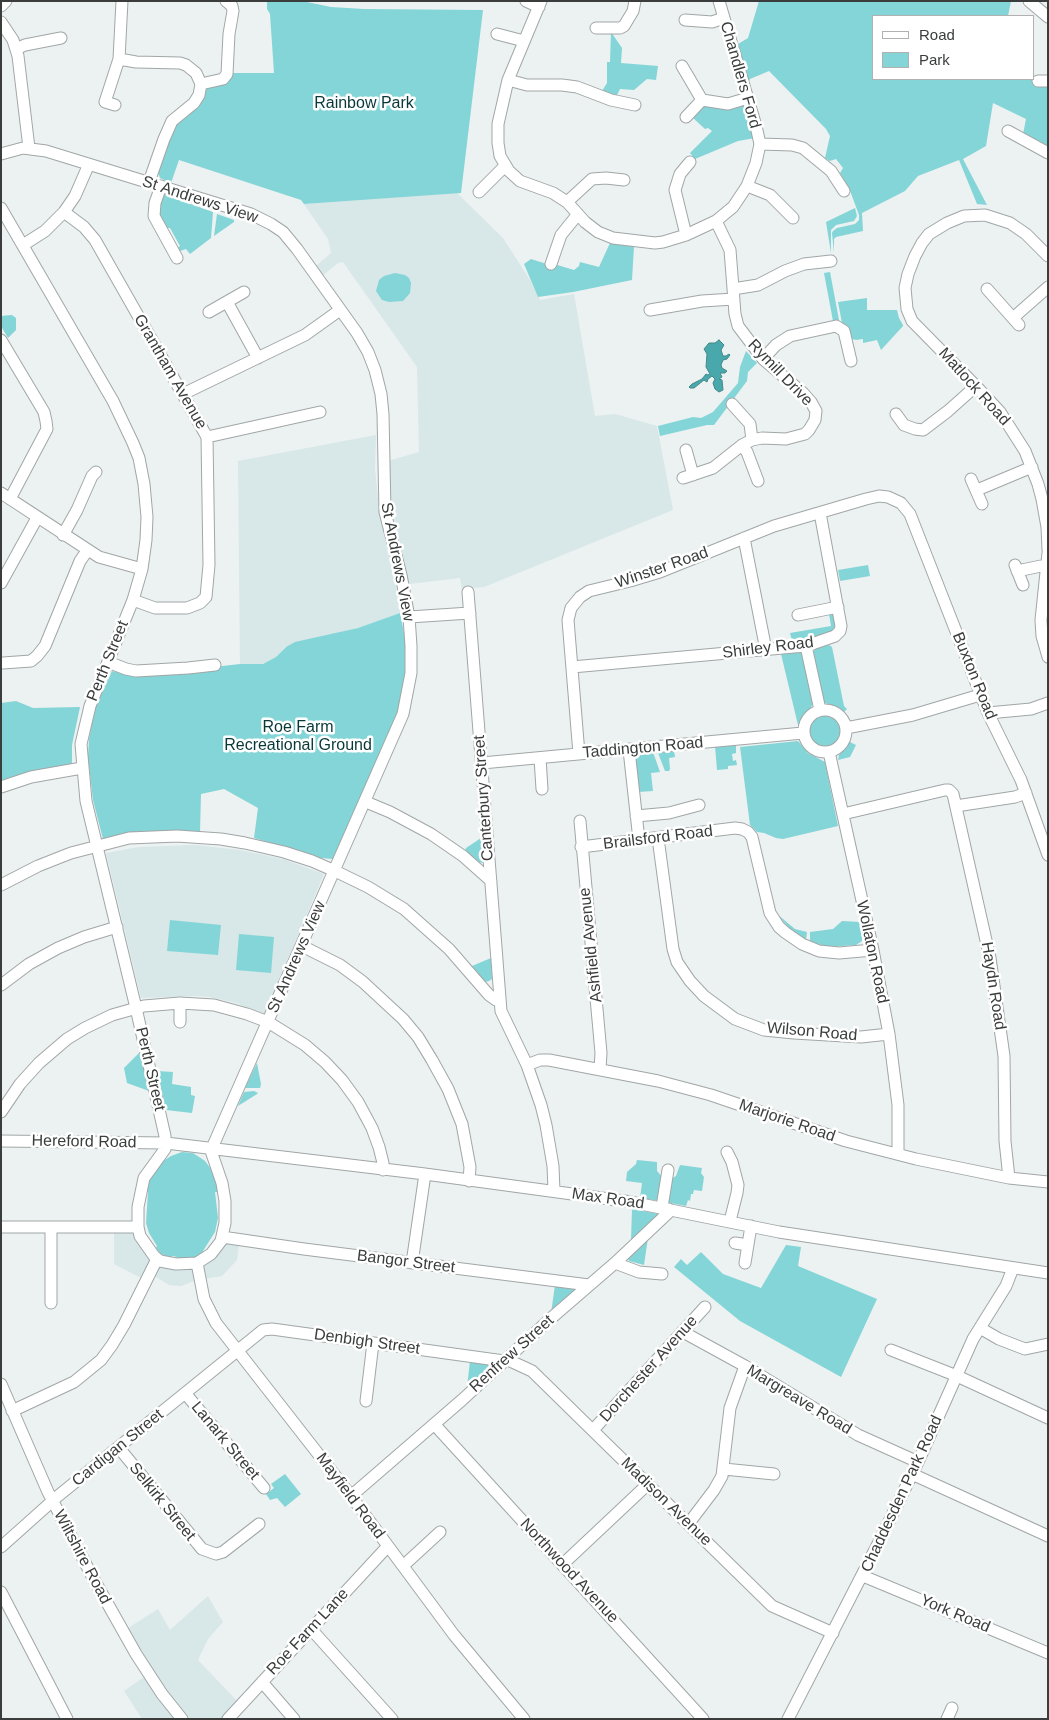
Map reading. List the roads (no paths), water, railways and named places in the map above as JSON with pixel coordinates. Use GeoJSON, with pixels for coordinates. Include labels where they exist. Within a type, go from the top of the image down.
{"type":"FeatureCollection","features":[{"type":"Feature","properties":{"kind":"street"},"geometry":{"type":"LineString","coordinates":[[1,6],[6,1]]}},
{"type":"Feature","properties":{"kind":"street"},"geometry":{"type":"LineString","coordinates":[[115,105],[104,102],[119,60],[122,1]]}},
{"type":"Feature","properties":{"kind":"street"},"geometry":{"type":"LineString","coordinates":[[479,192],[505,166],[499,150],[500,110],[508,80],[540,4],[526,1]]}},
{"type":"Feature","properties":{"kind":"street"},"geometry":{"type":"LineString","coordinates":[[596,28],[620,28],[624,26],[635,1]]}},
{"type":"Feature","properties":{"kind":"street","name":"Chandlers Ford"},"geometry":{"type":"LineString","coordinates":[[505,166],[520,181],[552,193],[567,202],[598,232],[613,238],[655,243],[663,242],[686,235],[716,221],[733,207],[747,186],[756,163],[760,144],[719,1]]}},
{"type":"Feature","properties":{"kind":"street"},"geometry":{"type":"LineString","coordinates":[[1029,1],[1048,17]]}},
{"type":"Feature","properties":{"kind":"street"},"geometry":{"type":"LineString","coordinates":[[200,84],[223,79],[227,74],[233,3]]}},
{"type":"Feature","properties":{"kind":"street"},"geometry":{"type":"LineString","coordinates":[[686,20],[712,22],[724,18]]}},
{"type":"Feature","properties":{"kind":"street"},"geometry":{"type":"LineString","coordinates":[[1,22],[16,49],[22,77],[29,148],[1,154]]}},
{"type":"Feature","properties":{"kind":"street"},"geometry":{"type":"LineString","coordinates":[[497,34],[524,42]]}},
{"type":"Feature","properties":{"kind":"street"},"geometry":{"type":"LineString","coordinates":[[16,49],[25,45],[61,38]]}},
{"type":"Feature","properties":{"kind":"street"},"geometry":{"type":"LineString","coordinates":[[119,60],[180,63],[196,73],[200,84],[199,95],[194,103],[172,121],[149,182]]}},
{"type":"Feature","properties":{"kind":"street"},"geometry":{"type":"LineString","coordinates":[[682,66],[702,100]]}},
{"type":"Feature","properties":{"kind":"street"},"geometry":{"type":"LineString","coordinates":[[508,80],[527,85],[577,87],[611,100],[635,105]]}},
{"type":"Feature","properties":{"kind":"street"},"geometry":{"type":"LineString","coordinates":[[702,100],[728,104],[748,98]]}},
{"type":"Feature","properties":{"kind":"street"},"geometry":{"type":"LineString","coordinates":[[686,117],[702,100]]}},
{"type":"Feature","properties":{"kind":"street"},"geometry":{"type":"LineString","coordinates":[[1008,131],[1048,153]]}},
{"type":"Feature","properties":{"kind":"street"},"geometry":{"type":"LineString","coordinates":[[760,144],[792,145],[803,148],[835,168],[844,191]]}},
{"type":"Feature","properties":{"kind":"street","name":"St Andrews View"},"geometry":{"type":"LineString","coordinates":[[29,148],[46,151],[251,214],[277,228],[297,249],[357,333],[368,352],[381,394],[384,422],[385,512],[401,575],[409,617],[411,673],[404,714],[211,1148]]}},
{"type":"Feature","properties":{"kind":"street"},"geometry":{"type":"LineString","coordinates":[[686,235],[674,190],[680,174],[690,162]]}},
{"type":"Feature","properties":{"kind":"street"},"geometry":{"type":"LineString","coordinates":[[23,246],[45,231],[64,212],[77,192],[89,164]]}},
{"type":"Feature","properties":{"kind":"street"},"geometry":{"type":"LineString","coordinates":[[567,202],[592,179],[624,180]]}},
{"type":"Feature","properties":{"kind":"street"},"geometry":{"type":"LineString","coordinates":[[161,186],[155,203],[154,216],[177,258]]}},
{"type":"Feature","properties":{"kind":"street"},"geometry":{"type":"LineString","coordinates":[[747,186],[770,195],[778,210],[793,218]]}},
{"type":"Feature","properties":{"kind":"street","name":"Perth Street"},"geometry":{"type":"LineString","coordinates":[[1,208],[113,401],[139,458],[146,500],[146,540],[142,569],[133,600],[90,706],[81,744],[86,800],[166,1143]]}},
{"type":"Feature","properties":{"kind":"street","name":"Grantham Avenue"},"geometry":{"type":"LineString","coordinates":[[64,212],[84,227],[95,240],[207,437],[209,565],[206,597],[200,604],[187,608],[154,608],[133,600]]}},
{"type":"Feature","properties":{"kind":"street"},"geometry":{"type":"LineString","coordinates":[[551,264],[561,235],[578,214]]}},
{"type":"Feature","properties":{"kind":"street","name":"Matlock Road"},"geometry":{"type":"LineString","coordinates":[[1048,256],[1026,234],[1010,223],[984,215],[964,216],[947,223],[929,234],[915,256],[905,288],[909,315],[912,321],[976,386],[1008,423],[1025,451],[1032,467],[1045,514],[1048,552],[1041,620],[1042,636],[1048,657]]}},
{"type":"Feature","properties":{"kind":"street","name":"Rymill Drive"},"geometry":{"type":"LineString","coordinates":[[716,221],[730,250],[738,326],[763,359],[803,393],[816,411],[815,420],[810,430],[804,434],[786,440],[762,438],[747,442]]}},
{"type":"Feature","properties":{"kind":"street"},"geometry":{"type":"LineString","coordinates":[[650,310],[734,294],[804,264],[831,261]]}},
{"type":"Feature","properties":{"kind":"street"},"geometry":{"type":"LineString","coordinates":[[987,289],[1016,321],[1048,287]]}},
{"type":"Feature","properties":{"kind":"street"},"geometry":{"type":"LineString","coordinates":[[209,312],[244,292]]}},
{"type":"Feature","properties":{"kind":"street"},"geometry":{"type":"LineString","coordinates":[[227,302],[258,358]]}},
{"type":"Feature","properties":{"kind":"street"},"geometry":{"type":"LineString","coordinates":[[183,394],[305,335],[340,310]]}},
{"type":"Feature","properties":{"kind":"street"},"geometry":{"type":"LineString","coordinates":[[763,359],[776,345],[790,336],[836,326],[844,331],[851,361]]}},
{"type":"Feature","properties":{"kind":"street"},"geometry":{"type":"LineString","coordinates":[[1,340],[44,412],[46,421],[46,429],[6,496],[87,551],[111,562],[142,569]]}},
{"type":"Feature","properties":{"kind":"street"},"geometry":{"type":"LineString","coordinates":[[896,414],[904,425],[923,430],[976,386]]}},
{"type":"Feature","properties":{"kind":"street"},"geometry":{"type":"LineString","coordinates":[[732,404],[750,424],[747,452],[758,481]]}},
{"type":"Feature","properties":{"kind":"street"},"geometry":{"type":"LineString","coordinates":[[207,437],[307,419],[320,412]]}},
{"type":"Feature","properties":{"kind":"street"},"geometry":{"type":"LineString","coordinates":[[686,450],[688,477],[713,468],[747,442]]}},
{"type":"Feature","properties":{"kind":"street"},"geometry":{"type":"LineString","coordinates":[[977,490],[1032,467]]}},
{"type":"Feature","properties":{"kind":"street"},"geometry":{"type":"LineString","coordinates":[[62,535],[77,510],[89,473]]}},
{"type":"Feature","properties":{"kind":"street"},"geometry":{"type":"LineString","coordinates":[[971,478],[982,504]]}},
{"type":"Feature","properties":{"kind":"street","name":"Winster Road"},"geometry":{"type":"LineString","coordinates":[[579,754],[569,616],[574,603],[584,594],[660,572],[774,526],[875,497],[888,497],[897,500]]}},
{"type":"Feature","properties":{"kind":"street","name":"Buxton Road"},"geometry":{"type":"LineString","coordinates":[[897,500],[910,514],[980,695],[1016,768],[1048,855]]}},
{"type":"Feature","properties":{"kind":"street","name":"Shirley Road"},"geometry":{"type":"LineString","coordinates":[[572,667],[806,646],[838,634],[841,626],[820,513]]}},
{"type":"Feature","properties":{"kind":"street"},"geometry":{"type":"LineString","coordinates":[[1,583],[6,564],[36,518]]}},
{"type":"Feature","properties":{"kind":"street"},"geometry":{"type":"LineString","coordinates":[[744,538],[754,580],[766,650]]}},
{"type":"Feature","properties":{"kind":"street"},"geometry":{"type":"LineString","coordinates":[[3,663],[30,660],[37,656],[45,646],[80,561],[87,551]]}},
{"type":"Feature","properties":{"kind":"street"},"geometry":{"type":"LineString","coordinates":[[1022,586],[1016,568],[1047,567]]}},
{"type":"Feature","properties":{"kind":"street","name":"Canterbury Street"},"geometry":{"type":"LineString","coordinates":[[468,592],[502,1015],[516,1041],[537,1094],[546,1125],[553,1166],[554,1191]]}},
{"type":"Feature","properties":{"kind":"street"},"geometry":{"type":"LineString","coordinates":[[798,615],[838,607]]}},
{"type":"Feature","properties":{"kind":"street"},"geometry":{"type":"LineString","coordinates":[[409,617],[470,613]]}},
{"type":"Feature","properties":{"kind":"street"},"geometry":{"type":"LineString","coordinates":[[806,646],[820,710]]}},
{"type":"Feature","properties":{"kind":"street"},"geometry":{"type":"LineString","coordinates":[[108,662],[136,671],[207,664]]}},
{"type":"Feature","properties":{"kind":"street"},"geometry":{"type":"LineString","coordinates":[[846,728],[913,715],[980,695]]}},
{"type":"Feature","properties":{"kind":"street"},"geometry":{"type":"LineString","coordinates":[[988,713],[1031,709],[1048,703]]}},
{"type":"Feature","properties":{"kind":"street"},"geometry":{"type":"LineString","coordinates":[[820,710],[836,714],[842,719],[846,728],[842,743],[837,749],[829,752],[820,752],[813,748],[806,742],[803,734],[808,718],[820,710]]}},
{"type":"Feature","properties":{"kind":"street","name":"Taddington Road"},"geometry":{"type":"LineString","coordinates":[[482,763],[803,734]]}},
{"type":"Feature","properties":{"kind":"street"},"geometry":{"type":"LineString","coordinates":[[629,750],[639,840]]}},
{"type":"Feature","properties":{"kind":"street","name":"Wollaton Road"},"geometry":{"type":"LineString","coordinates":[[829,752],[873,950],[889,1034],[898,1105],[898,1154]]}},
{"type":"Feature","properties":{"kind":"street"},"geometry":{"type":"LineString","coordinates":[[540,758],[542,789]]}},
{"type":"Feature","properties":{"kind":"street"},"geometry":{"type":"LineString","coordinates":[[1,787],[31,777],[82,768]]}},
{"type":"Feature","properties":{"kind":"street"},"geometry":{"type":"LineString","coordinates":[[843,814],[944,790],[951,792],[955,802],[1015,797],[1026,793]]}},
{"type":"Feature","properties":{"kind":"street"},"geometry":{"type":"LineString","coordinates":[[366,802],[390,812],[431,834],[463,856],[491,881]]}},
{"type":"Feature","properties":{"kind":"street","name":"Haydn Road"},"geometry":{"type":"LineString","coordinates":[[955,802],[990,958],[1004,1056],[1005,1141],[1009,1178]]}},
{"type":"Feature","properties":{"kind":"street"},"geometry":{"type":"LineString","coordinates":[[636,816],[669,813],[699,805]]}},
{"type":"Feature","properties":{"kind":"street","name":"Ashfield Avenue"},"geometry":{"type":"LineString","coordinates":[[580,821],[601,1053],[600,1069]]}},
{"type":"Feature","properties":{"kind":"street","name":"Brailsford Road"},"geometry":{"type":"LineString","coordinates":[[581,848],[735,828],[742,829],[752,837],[767,904],[774,920],[786,933],[802,944],[819,951],[839,953],[873,950]]}},
{"type":"Feature","properties":{"kind":"street"},"geometry":{"type":"LineString","coordinates":[[1,885],[38,866],[72,852],[129,838],[177,836],[221,839],[284,852],[335,871],[368,887],[404,909],[449,949],[492,998],[500,1001]]}},
{"type":"Feature","properties":{"kind":"street","name":"Wilson Road"},"geometry":{"type":"LineString","coordinates":[[658,838],[672,949],[690,980],[704,996],[735,1019],[764,1030],[861,1037],[889,1034]]}},
{"type":"Feature","properties":{"kind":"street"},"geometry":{"type":"LineString","coordinates":[[1,985],[22,969],[58,948],[84,937],[117,927]]}},
{"type":"Feature","properties":{"kind":"street"},"geometry":{"type":"LineString","coordinates":[[302,946],[340,965],[363,982],[403,1019],[418,1037],[448,1089],[462,1124],[470,1167],[470,1181]]}},
{"type":"Feature","properties":{"kind":"street"},"geometry":{"type":"LineString","coordinates":[[482,988],[493,986],[499,982]]}},
{"type":"Feature","properties":{"kind":"street"},"geometry":{"type":"LineString","coordinates":[[180,1002],[180,1022]]}},
{"type":"Feature","properties":{"kind":"street"},"geometry":{"type":"LineString","coordinates":[[1,1112],[24,1078],[50,1052],[85,1028],[105,1018],[136,1008],[180,1002],[214,1005],[268,1022],[305,1045],[325,1062],[342,1080],[358,1102],[372,1128],[379,1146],[383,1170]]}},
{"type":"Feature","properties":{"kind":"street","name":"Marjorie Road"},"geometry":{"type":"LineString","coordinates":[[526,1065],[545,1060],[658,1081],[711,1095],[846,1141],[916,1159],[1009,1178],[1048,1182]]}},
{"type":"Feature","properties":{"kind":"street","name":"Hereford Road"},"geometry":{"type":"LineString","coordinates":[[1,1141],[166,1143]]}},
{"type":"Feature","properties":{"kind":"street"},"geometry":{"type":"LineString","coordinates":[[166,1143],[165,1149],[143,1182],[138,1207],[138,1227],[142,1239],[157,1259],[171,1264],[197,1264],[215,1250],[222,1237],[226,1218],[223,1190],[211,1148]]}},
{"type":"Feature","properties":{"kind":"street","name":"Max Road"},"geometry":{"type":"LineString","coordinates":[[166,1143],[554,1191],[665,1208],[751,1226],[1048,1273]]}},
{"type":"Feature","properties":{"kind":"street"},"geometry":{"type":"LineString","coordinates":[[727,1152],[740,1184],[730,1221]]}},
{"type":"Feature","properties":{"kind":"street"},"geometry":{"type":"LineString","coordinates":[[665,1208],[668,1170]]}},
{"type":"Feature","properties":{"kind":"street"},"geometry":{"type":"LineString","coordinates":[[412,1263],[425,1174]]}},
{"type":"Feature","properties":{"kind":"street","name":"Renfrew Street"},"geometry":{"type":"LineString","coordinates":[[351,1496],[614,1263],[668,1213],[665,1208]]}},
{"type":"Feature","properties":{"kind":"street"},"geometry":{"type":"LineString","coordinates":[[745,1264],[751,1226]]}},
{"type":"Feature","properties":{"kind":"street"},"geometry":{"type":"LineString","coordinates":[[1,1227],[138,1227]]}},
{"type":"Feature","properties":{"kind":"street"},"geometry":{"type":"LineString","coordinates":[[50,1227],[50,1303]]}},
{"type":"Feature","properties":{"kind":"street","name":"Bangor Street"},"geometry":{"type":"LineString","coordinates":[[222,1237],[589,1285]]}},
{"type":"Feature","properties":{"kind":"street"},"geometry":{"type":"LineString","coordinates":[[735,1243],[748,1245]]}},
{"type":"Feature","properties":{"kind":"street"},"geometry":{"type":"LineString","coordinates":[[12,1411],[74,1382],[101,1360],[124,1325],[157,1259]]}},
{"type":"Feature","properties":{"kind":"street"},"geometry":{"type":"LineString","coordinates":[[614,1263],[639,1272],[662,1274]]}},
{"type":"Feature","properties":{"kind":"street","name":"Mayfield Road"},"geometry":{"type":"LineString","coordinates":[[197,1264],[204,1299],[216,1323],[351,1496],[471,1656],[524,1719]]}},
{"type":"Feature","properties":{"kind":"street","name":"Chaddesden Park Road"},"geometry":{"type":"LineString","coordinates":[[788,1719],[863,1576],[918,1462],[973,1339],[1006,1286],[1013,1268]]}},
{"type":"Feature","properties":{"kind":"street","name":"Dorchester Avenue"},"geometry":{"type":"LineString","coordinates":[[593,1430],[704,1307]]}},
{"type":"Feature","properties":{"kind":"street"},"geometry":{"type":"LineString","coordinates":[[980,1328],[1007,1343],[1025,1349],[1048,1344]]}},
{"type":"Feature","properties":{"kind":"street","name":"Denbigh Street"},"geometry":{"type":"LineString","coordinates":[[237,1350],[263,1330],[272,1329],[505,1360]]}},
{"type":"Feature","properties":{"kind":"street","name":"Margreave Road"},"geometry":{"type":"LineString","coordinates":[[682,1332],[745,1366],[858,1435],[918,1462]]}},
{"type":"Feature","properties":{"kind":"street"},"geometry":{"type":"LineString","coordinates":[[366,1401],[373,1343]]}},
{"type":"Feature","properties":{"kind":"street","name":"Cardigan Street"},"geometry":{"type":"LineString","coordinates":[[1,1547],[237,1350]]}},
{"type":"Feature","properties":{"kind":"street"},"geometry":{"type":"LineString","coordinates":[[891,1350],[957,1376],[1048,1418]]}},
{"type":"Feature","properties":{"kind":"street","name":"Madison Avenue"},"geometry":{"type":"LineString","coordinates":[[505,1360],[532,1370],[772,1606],[833,1633]]}},
{"type":"Feature","properties":{"kind":"street"},"geometry":{"type":"LineString","coordinates":[[689,1524],[719,1483],[724,1470],[730,1408],[745,1366]]}},
{"type":"Feature","properties":{"kind":"street","name":"Wiltshire Road"},"geometry":{"type":"LineString","coordinates":[[1,1384],[53,1502],[136,1654],[162,1694],[182,1719]]}},
{"type":"Feature","properties":{"kind":"street","name":"Lanark Street"},"geometry":{"type":"LineString","coordinates":[[185,1393],[264,1488]]}},
{"type":"Feature","properties":{"kind":"street","name":"Northwood Avenue"},"geometry":{"type":"LineString","coordinates":[[434,1424],[703,1719]]}},
{"type":"Feature","properties":{"kind":"street","name":"Selkirk Street"},"geometry":{"type":"LineString","coordinates":[[118,1448],[202,1549],[216,1554],[223,1552],[259,1524]]}},
{"type":"Feature","properties":{"kind":"street"},"geometry":{"type":"LineString","coordinates":[[724,1470],[774,1474]]}},
{"type":"Feature","properties":{"kind":"street"},"geometry":{"type":"LineString","coordinates":[[912,1474],[1048,1536]]}},
{"type":"Feature","properties":{"kind":"street"},"geometry":{"type":"LineString","coordinates":[[563,1564],[648,1484]]}},
{"type":"Feature","properties":{"kind":"street"},"geometry":{"type":"LineString","coordinates":[[403,1566],[440,1532]]}},
{"type":"Feature","properties":{"kind":"street","name":"Roe Farm Lane"},"geometry":{"type":"LineString","coordinates":[[228,1719],[388,1546]]}},
{"type":"Feature","properties":{"kind":"street","name":"York Road"},"geometry":{"type":"LineString","coordinates":[[863,1576],[1048,1653]]}},
{"type":"Feature","properties":{"kind":"street"},"geometry":{"type":"LineString","coordinates":[[1,1592],[67,1719]]}},
{"type":"Feature","properties":{"kind":"street"},"geometry":{"type":"LineString","coordinates":[[311,1629],[392,1719]]}},
{"type":"Feature","properties":{"kind":"street"},"geometry":{"type":"LineString","coordinates":[[262,1682],[294,1719]]}},
{"type":"Feature","properties":{"kind":"park label","name":"Rainbow Park"},"geometry":{"type":"Point","coordinates":[364,104]}},
{"type":"Feature","properties":{"kind":"park label","name":"Roe Farm Recreational Ground"},"geometry":{"type":"Point","coordinates":[298,737]}}]}
